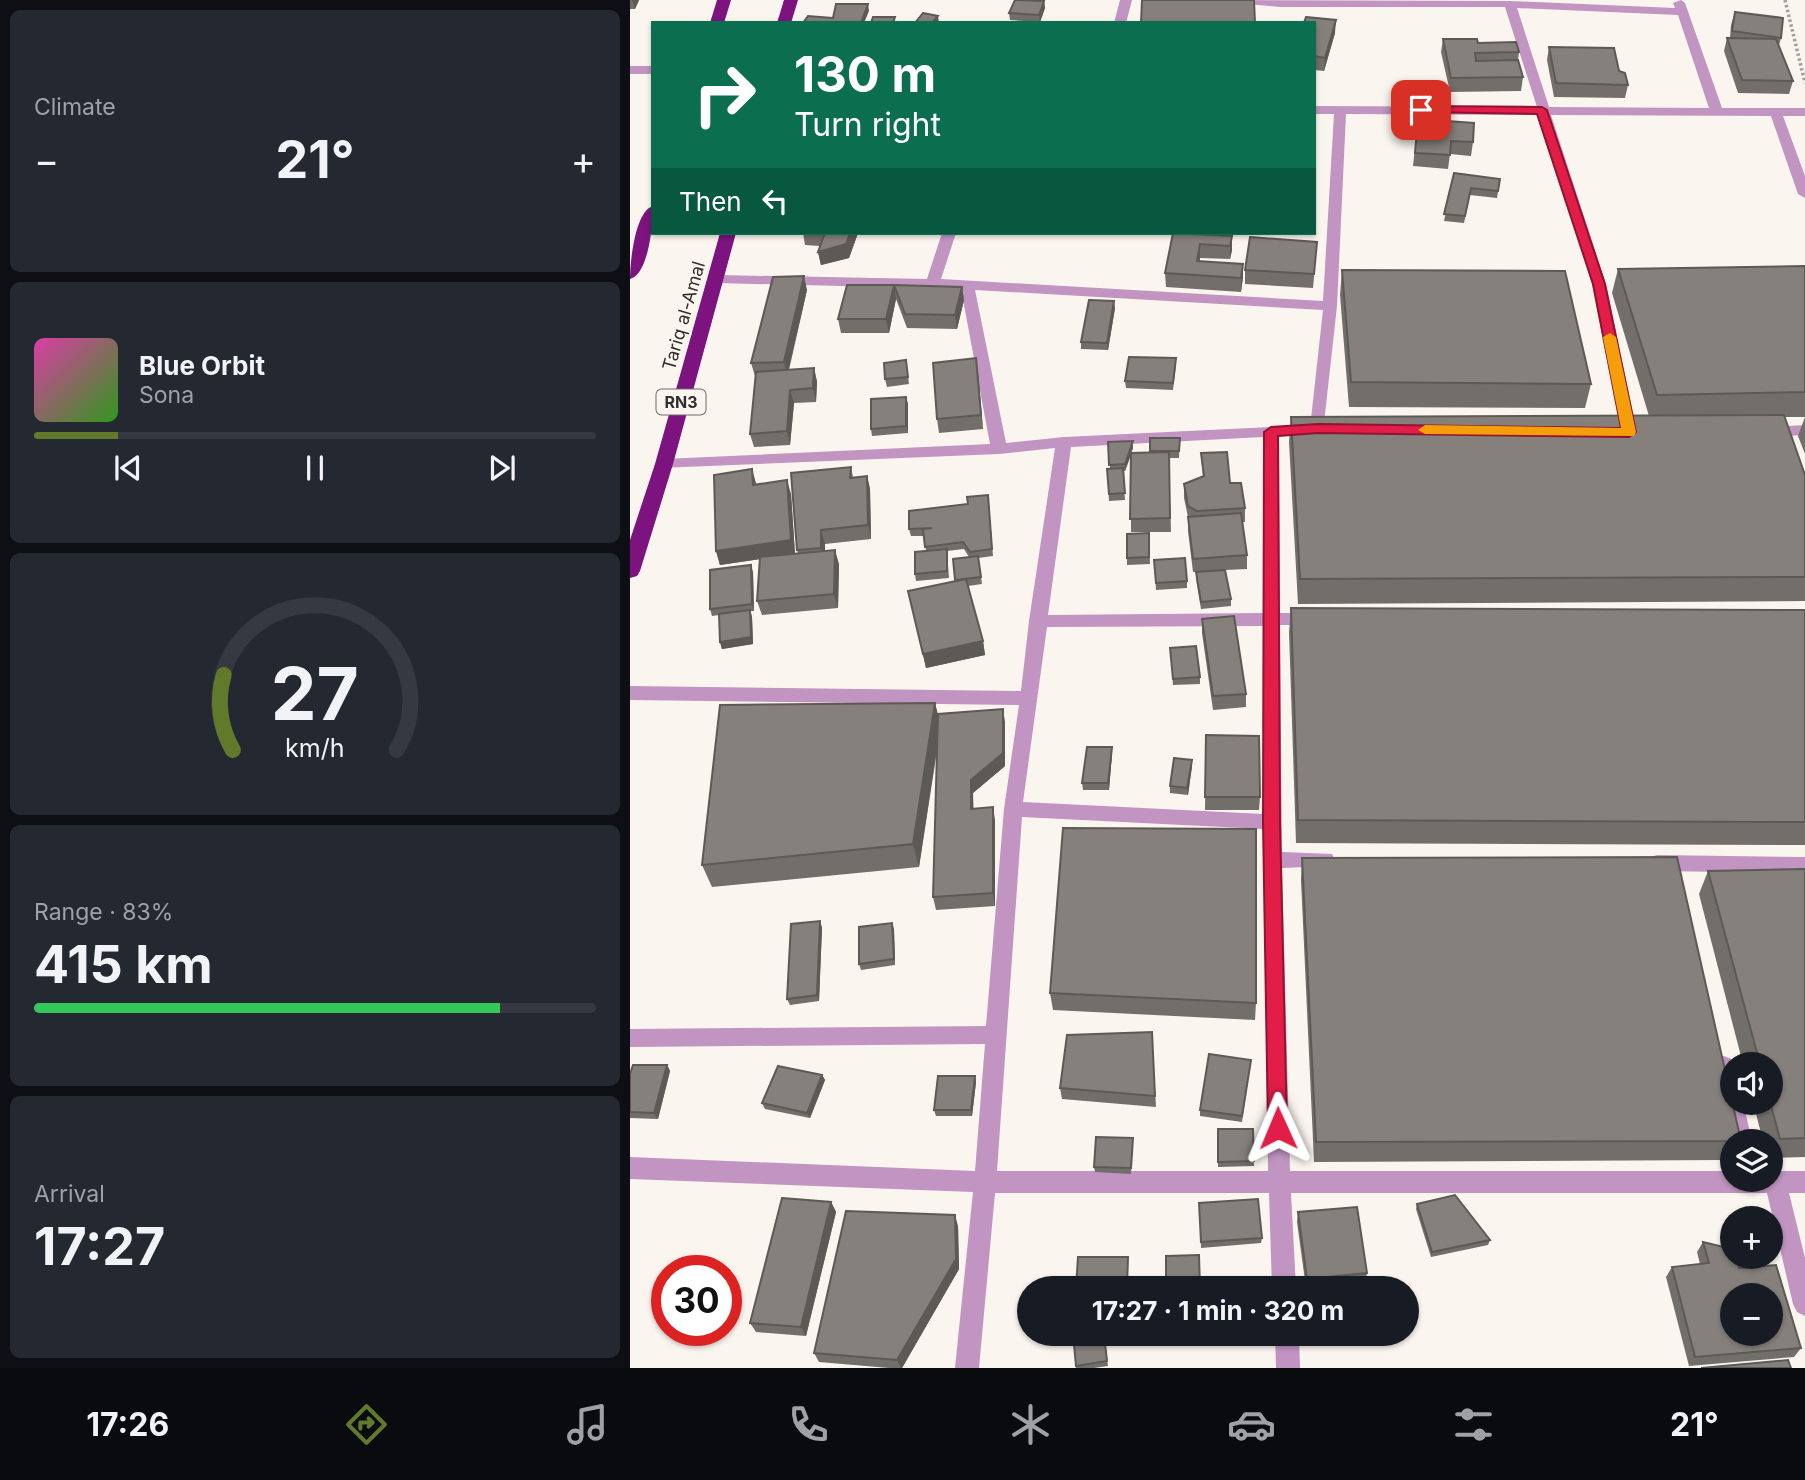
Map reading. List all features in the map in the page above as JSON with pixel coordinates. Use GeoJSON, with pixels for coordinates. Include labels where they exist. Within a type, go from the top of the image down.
{"type":"FeatureCollection","features":[{"type":"Feature","properties":{"kind":"highway"},"geometry":{"type":"LineString","coordinates":[[719,21],[724,0]]}},
{"type":"Feature","properties":{"kind":"highway"},"geometry":{"type":"LineString","coordinates":[[785,21],[791,0]]}},
{"type":"Feature","properties":{"kind":"highway"},"geometry":{"type":"LineString","coordinates":[[630,274],[651,216]]}},
{"type":"Feature","properties":{"kind":"highway","name":"Tariq al-Amal"},"geometry":{"type":"LineString","coordinates":[[630,571],[664,464],[728,235]]}},
{"type":"Feature","properties":{"kind":"street"},"geometry":{"type":"LineString","coordinates":[[1121,21],[1126,0]]}},
{"type":"Feature","properties":{"kind":"street"},"geometry":{"type":"LineString","coordinates":[[1236,0],[1280,4],[1679,6],[1717,112]]}},
{"type":"Feature","properties":{"kind":"street"},"geometry":{"type":"LineString","coordinates":[[1510,4],[1542,110],[1606,283],[1629,432]]}},
{"type":"Feature","properties":{"kind":"street"},"geometry":{"type":"LineString","coordinates":[[630,70],[651,70]]}},
{"type":"Feature","properties":{"kind":"street"},"geometry":{"type":"LineString","coordinates":[[1319,429],[1330,306],[1340,109]]}},
{"type":"Feature","properties":{"kind":"street"},"geometry":{"type":"LineString","coordinates":[[1316,110],[1805,112]]}},
{"type":"Feature","properties":{"kind":"street"},"geometry":{"type":"LineString","coordinates":[[1776,112],[1805,194]]}},
{"type":"Feature","properties":{"kind":"street"},"geometry":{"type":"LineString","coordinates":[[933,284],[948,235]]}},
{"type":"Feature","properties":{"kind":"street"},"geometry":{"type":"LineString","coordinates":[[717,279],[933,284],[1330,306]]}},
{"type":"Feature","properties":{"kind":"street"},"geometry":{"type":"LineString","coordinates":[[968,287],[999,449]]}},
{"type":"Feature","properties":{"kind":"street"},"geometry":{"type":"LineString","coordinates":[[1785,434],[1805,430]]}},
{"type":"Feature","properties":{"kind":"street"},"geometry":{"type":"LineString","coordinates":[[664,464],[999,449],[1064,442],[1277,431],[1272,619],[1272,822],[1283,1276]]}},
{"type":"Feature","properties":{"kind":"street"},"geometry":{"type":"LineString","coordinates":[[967,1368],[985,1182],[1013,809],[1037,621],[1064,442]]}},
{"type":"Feature","properties":{"kind":"street"},"geometry":{"type":"LineString","coordinates":[[1037,621],[1326,619]]}},
{"type":"Feature","properties":{"kind":"street"},"geometry":{"type":"LineString","coordinates":[[630,693],[1027,698]]}},
{"type":"Feature","properties":{"kind":"street"},"geometry":{"type":"LineString","coordinates":[[1013,809],[1272,822]]}},
{"type":"Feature","properties":{"kind":"street"},"geometry":{"type":"LineString","coordinates":[[1273,860],[1342,860]]}},
{"type":"Feature","properties":{"kind":"street"},"geometry":{"type":"LineString","coordinates":[[1635,863],[1805,865]]}},
{"type":"Feature","properties":{"kind":"street"},"geometry":{"type":"LineString","coordinates":[[1677,864],[1683,890]]}},
{"type":"Feature","properties":{"kind":"street"},"geometry":{"type":"LineString","coordinates":[[630,1038],[996,1035]]}},
{"type":"Feature","properties":{"kind":"street"},"geometry":{"type":"LineString","coordinates":[[1720,1049],[1738,1129]]}},
{"type":"Feature","properties":{"kind":"street"},"geometry":{"type":"LineString","coordinates":[[630,1168],[985,1182],[1720,1181]]}},
{"type":"Feature","properties":{"kind":"street"},"geometry":{"type":"LineString","coordinates":[[1783,1182],[1805,1182]]}},
{"type":"Feature","properties":{"kind":"street"},"geometry":{"type":"LineString","coordinates":[[1777,1192],[1805,1304]]}},
{"type":"Feature","properties":{"kind":"street"},"geometry":{"type":"LineString","coordinates":[[1288,1346],[1289,1368]]}},
{"type":"Feature","properties":{"kind":"path"},"geometry":{"type":"LineString","coordinates":[[1785,0],[1805,83]]}},
{"type":"Feature","properties":{"kind":"building"},"geometry":{"type":"Polygon","coordinates":[[[1015,0],[1044,1],[1039,15],[1009,13],[1015,0]]]}},
{"type":"Feature","properties":{"kind":"building"},"geometry":{"type":"Polygon","coordinates":[[[1142,0],[1254,0],[1255,21],[1141,21],[1142,0]]]}},
{"type":"Feature","properties":{"kind":"building"},"geometry":{"type":"Polygon","coordinates":[[[836,4],[868,4],[862,21],[804,21],[808,16],[833,18],[836,4]]]}},
{"type":"Feature","properties":{"kind":"building"},"geometry":{"type":"Polygon","coordinates":[[[1735,12],[1783,18],[1781,38],[1732,31],[1735,12]]]}},
{"type":"Feature","properties":{"kind":"building"},"geometry":{"type":"Polygon","coordinates":[[[923,13],[938,16],[934,21],[917,21],[923,13]]]}},
{"type":"Feature","properties":{"kind":"building"},"geometry":{"type":"Polygon","coordinates":[[[873,17],[895,17],[894,21],[872,21],[873,17]]]}},
{"type":"Feature","properties":{"kind":"building"},"geometry":{"type":"Polygon","coordinates":[[[1306,17],[1336,20],[1325,58],[1316,56],[1316,21],[1305,21],[1306,17]]]}},
{"type":"Feature","properties":{"kind":"building"},"geometry":{"type":"Polygon","coordinates":[[[1727,38],[1776,39],[1793,81],[1742,80],[1727,38]]]}},
{"type":"Feature","properties":{"kind":"building"},"geometry":{"type":"Polygon","coordinates":[[[1443,39],[1477,39],[1478,43],[1516,42],[1519,52],[1475,53],[1476,61],[1518,60],[1523,77],[1451,78],[1443,39]]]}},
{"type":"Feature","properties":{"kind":"building"},"geometry":{"type":"Polygon","coordinates":[[[1549,47],[1614,48],[1619,71],[1625,73],[1628,85],[1556,83],[1549,47]]]}},
{"type":"Feature","properties":{"kind":"building"},"geometry":{"type":"Polygon","coordinates":[[[1418,119],[1474,123],[1473,142],[1451,141],[1450,155],[1415,153],[1418,119]]]}},
{"type":"Feature","properties":{"kind":"building"},"geometry":{"type":"Polygon","coordinates":[[[1454,173],[1500,179],[1498,191],[1471,188],[1465,216],[1444,214],[1454,173]]]}},
{"type":"Feature","properties":{"kind":"building"},"geometry":{"type":"Polygon","coordinates":[[[824,235],[849,235],[846,244],[818,252],[824,235]]]}},
{"type":"Feature","properties":{"kind":"building"},"geometry":{"type":"Polygon","coordinates":[[[1173,235],[1232,236],[1230,246],[1200,244],[1197,261],[1243,264],[1241,278],[1165,273],[1173,235]]]}},
{"type":"Feature","properties":{"kind":"building"},"geometry":{"type":"Polygon","coordinates":[[[1250,237],[1317,242],[1314,274],[1245,270],[1250,237]]]}},
{"type":"Feature","properties":{"kind":"building"},"geometry":{"type":"Polygon","coordinates":[[[1805,266],[1805,392],[1657,395],[1618,269],[1805,266]]]}},
{"type":"Feature","properties":{"kind":"building"},"geometry":{"type":"Polygon","coordinates":[[[1342,270],[1565,271],[1591,384],[1351,382],[1342,270]]]}},
{"type":"Feature","properties":{"kind":"building"},"geometry":{"type":"Polygon","coordinates":[[[804,276],[784,362],[751,363],[773,277],[804,276]]]}},
{"type":"Feature","properties":{"kind":"building"},"geometry":{"type":"Polygon","coordinates":[[[847,285],[894,285],[886,319],[838,319],[847,285]]]}},
{"type":"Feature","properties":{"kind":"building"},"geometry":{"type":"Polygon","coordinates":[[[894,285],[962,287],[955,315],[905,314],[894,285]]]}},
{"type":"Feature","properties":{"kind":"building"},"geometry":{"type":"Polygon","coordinates":[[[1089,300],[1114,301],[1107,343],[1081,342],[1089,300]]]}},
{"type":"Feature","properties":{"kind":"building"},"geometry":{"type":"Polygon","coordinates":[[[1129,357],[1176,358],[1173,383],[1125,381],[1129,357]]]}},
{"type":"Feature","properties":{"kind":"building"},"geometry":{"type":"Polygon","coordinates":[[[976,358],[981,415],[937,419],[933,363],[976,358]]]}},
{"type":"Feature","properties":{"kind":"building"},"geometry":{"type":"Polygon","coordinates":[[[906,360],[908,377],[885,379],[884,363],[906,360]]]}},
{"type":"Feature","properties":{"kind":"building"},"geometry":{"type":"Polygon","coordinates":[[[814,368],[813,388],[790,390],[787,431],[750,434],[756,372],[814,368]]]}},
{"type":"Feature","properties":{"kind":"building"},"geometry":{"type":"Polygon","coordinates":[[[906,397],[906,426],[871,429],[871,399],[906,397]]]}},
{"type":"Feature","properties":{"kind":"building"},"geometry":{"type":"Polygon","coordinates":[[[1784,415],[1805,475],[1805,577],[1300,579],[1291,417],[1784,415]]]}},
{"type":"Feature","properties":{"kind":"building"},"geometry":{"type":"Polygon","coordinates":[[[1150,438],[1180,438],[1179,451],[1150,451],[1150,438]]]}},
{"type":"Feature","properties":{"kind":"building"},"geometry":{"type":"Polygon","coordinates":[[[1133,441],[1125,464],[1109,465],[1108,442],[1133,441]]]}},
{"type":"Feature","properties":{"kind":"building"},"geometry":{"type":"Polygon","coordinates":[[[1169,452],[1170,518],[1130,519],[1131,453],[1169,452]]]}},
{"type":"Feature","properties":{"kind":"building"},"geometry":{"type":"Polygon","coordinates":[[[1227,452],[1230,483],[1241,483],[1245,508],[1197,511],[1188,506],[1184,484],[1204,476],[1201,453],[1227,452]]]}},
{"type":"Feature","properties":{"kind":"building"},"geometry":{"type":"Polygon","coordinates":[[[851,467],[850,478],[867,476],[868,525],[821,530],[821,548],[797,550],[791,473],[851,467]]]}},
{"type":"Feature","properties":{"kind":"building"},"geometry":{"type":"Polygon","coordinates":[[[1123,468],[1125,493],[1109,494],[1107,469],[1123,468]]]}},
{"type":"Feature","properties":{"kind":"building"},"geometry":{"type":"Polygon","coordinates":[[[752,469],[753,485],[787,480],[791,540],[716,551],[714,475],[752,469]]]}},
{"type":"Feature","properties":{"kind":"building"},"geometry":{"type":"Polygon","coordinates":[[[988,495],[992,549],[970,552],[963,542],[925,547],[923,529],[932,528],[909,529],[909,511],[968,504],[967,497],[988,495]]]}},
{"type":"Feature","properties":{"kind":"building"},"geometry":{"type":"Polygon","coordinates":[[[1241,513],[1247,555],[1193,559],[1188,517],[1241,513]]]}},
{"type":"Feature","properties":{"kind":"building"},"geometry":{"type":"Polygon","coordinates":[[[1149,533],[1149,557],[1127,558],[1127,534],[1149,533]]]}},
{"type":"Feature","properties":{"kind":"building"},"geometry":{"type":"Polygon","coordinates":[[[947,549],[947,571],[915,574],[915,552],[947,549]]]}},
{"type":"Feature","properties":{"kind":"building"},"geometry":{"type":"Polygon","coordinates":[[[835,550],[834,594],[757,601],[760,557],[835,550]]]}},
{"type":"Feature","properties":{"kind":"building"},"geometry":{"type":"Polygon","coordinates":[[[978,556],[981,577],[955,580],[953,559],[978,556]]]}},
{"type":"Feature","properties":{"kind":"building"},"geometry":{"type":"Polygon","coordinates":[[[1185,558],[1187,581],[1156,583],[1154,560],[1185,558]]]}},
{"type":"Feature","properties":{"kind":"building"},"geometry":{"type":"Polygon","coordinates":[[[751,565],[752,604],[710,609],[710,570],[751,565]]]}},
{"type":"Feature","properties":{"kind":"building"},"geometry":{"type":"Polygon","coordinates":[[[1225,570],[1231,599],[1201,602],[1196,572],[1225,570]]]}},
{"type":"Feature","properties":{"kind":"building"},"geometry":{"type":"Polygon","coordinates":[[[966,579],[983,641],[923,654],[908,591],[966,579]]]}},
{"type":"Feature","properties":{"kind":"building"},"geometry":{"type":"Polygon","coordinates":[[[1291,608],[1805,610],[1805,822],[1298,820],[1291,608]]]}},
{"type":"Feature","properties":{"kind":"building"},"geometry":{"type":"Polygon","coordinates":[[[750,610],[751,637],[720,642],[719,614],[750,610]]]}},
{"type":"Feature","properties":{"kind":"building"},"geometry":{"type":"Polygon","coordinates":[[[1234,616],[1246,694],[1213,696],[1202,619],[1234,616]]]}},
{"type":"Feature","properties":{"kind":"building"},"geometry":{"type":"Polygon","coordinates":[[[1196,646],[1200,677],[1173,679],[1170,648],[1196,646]]]}},
{"type":"Feature","properties":{"kind":"building"},"geometry":{"type":"Polygon","coordinates":[[[935,703],[913,844],[702,865],[720,705],[935,703]]]}},
{"type":"Feature","properties":{"kind":"building"},"geometry":{"type":"Polygon","coordinates":[[[1003,709],[1003,753],[971,780],[971,809],[993,807],[993,893],[933,897],[938,714],[1003,709]]]}},
{"type":"Feature","properties":{"kind":"building"},"geometry":{"type":"Polygon","coordinates":[[[1206,735],[1259,736],[1260,797],[1205,797],[1206,735]]]}},
{"type":"Feature","properties":{"kind":"building"},"geometry":{"type":"Polygon","coordinates":[[[1087,747],[1112,747],[1108,783],[1082,783],[1087,747]]]}},
{"type":"Feature","properties":{"kind":"building"},"geometry":{"type":"Polygon","coordinates":[[[1174,758],[1192,760],[1187,788],[1170,786],[1174,758]]]}},
{"type":"Feature","properties":{"kind":"building"},"geometry":{"type":"Polygon","coordinates":[[[1063,828],[1256,829],[1256,1003],[1050,993],[1063,828]]]}},
{"type":"Feature","properties":{"kind":"building"},"geometry":{"type":"Polygon","coordinates":[[[1677,857],[1721,1052],[1720,1115],[1735,1115],[1738,1129],[1720,1129],[1720,1141],[1316,1142],[1302,858],[1677,857]]]}},
{"type":"Feature","properties":{"kind":"building"},"geometry":{"type":"Polygon","coordinates":[[[1805,869],[1805,1138],[1783,1139],[1783,1129],[1777,1129],[1774,1115],[1783,1115],[1783,1052],[1757,1052],[1708,871],[1805,869]]]}},
{"type":"Feature","properties":{"kind":"building"},"geometry":{"type":"Polygon","coordinates":[[[820,921],[817,995],[787,999],[791,924],[820,921]]]}},
{"type":"Feature","properties":{"kind":"building"},"geometry":{"type":"Polygon","coordinates":[[[892,923],[894,959],[859,964],[859,927],[892,923]]]}},
{"type":"Feature","properties":{"kind":"building"},"geometry":{"type":"Polygon","coordinates":[[[1152,1032],[1155,1096],[1060,1088],[1067,1035],[1152,1032]]]}},
{"type":"Feature","properties":{"kind":"building"},"geometry":{"type":"Polygon","coordinates":[[[1209,1054],[1251,1060],[1242,1116],[1200,1110],[1209,1054]]]}},
{"type":"Feature","properties":{"kind":"building"},"geometry":{"type":"Polygon","coordinates":[[[633,1065],[667,1065],[654,1113],[630,1112],[630,1074],[633,1065]]]}},
{"type":"Feature","properties":{"kind":"building"},"geometry":{"type":"Polygon","coordinates":[[[778,1066],[822,1075],[807,1113],[762,1103],[778,1066]]]}},
{"type":"Feature","properties":{"kind":"building"},"geometry":{"type":"Polygon","coordinates":[[[938,1076],[975,1076],[971,1110],[934,1110],[938,1076]]]}},
{"type":"Feature","properties":{"kind":"building"},"geometry":{"type":"Polygon","coordinates":[[[1218,1129],[1253,1129],[1254,1161],[1218,1162],[1218,1129]]]}},
{"type":"Feature","properties":{"kind":"building"},"geometry":{"type":"Polygon","coordinates":[[[1096,1137],[1133,1138],[1131,1168],[1094,1167],[1096,1137]]]}},
{"type":"Feature","properties":{"kind":"building"},"geometry":{"type":"Polygon","coordinates":[[[1455,1195],[1490,1240],[1432,1252],[1417,1204],[1455,1195]]]}},
{"type":"Feature","properties":{"kind":"building"},"geometry":{"type":"Polygon","coordinates":[[[782,1198],[831,1202],[801,1327],[750,1323],[782,1198]]]}},
{"type":"Feature","properties":{"kind":"building"},"geometry":{"type":"Polygon","coordinates":[[[1258,1199],[1262,1238],[1201,1242],[1199,1203],[1258,1199]]]}},
{"type":"Feature","properties":{"kind":"building"},"geometry":{"type":"Polygon","coordinates":[[[1357,1207],[1367,1273],[1307,1276],[1298,1212],[1357,1207]]]}},
{"type":"Feature","properties":{"kind":"building"},"geometry":{"type":"Polygon","coordinates":[[[846,1211],[955,1215],[956,1259],[897,1360],[814,1353],[846,1211]]]}},
{"type":"Feature","properties":{"kind":"building"},"geometry":{"type":"Polygon","coordinates":[[[1703,1242],[1720,1246],[1720,1269],[1777,1269],[1781,1283],[1720,1283],[1720,1346],[1783,1346],[1783,1288],[1801,1348],[1695,1357],[1672,1267],[1709,1263],[1703,1242]]]}},
{"type":"Feature","properties":{"kind":"building"},"geometry":{"type":"Polygon","coordinates":[[[1199,1255],[1200,1276],[1166,1276],[1166,1256],[1199,1255]]]}},
{"type":"Feature","properties":{"kind":"building"},"geometry":{"type":"Polygon","coordinates":[[[1078,1257],[1128,1257],[1127,1276],[1077,1276],[1078,1257]]]}},
{"type":"Feature","properties":{"kind":"building"},"geometry":{"type":"Polygon","coordinates":[[[1074,1346],[1105,1346],[1107,1361],[1076,1366],[1074,1346]]]}},
{"type":"Feature","properties":{"kind":"building"},"geometry":{"type":"Polygon","coordinates":[[[1788,1360],[1791,1368],[1701,1368],[1788,1360]]]}},
{"type":"Feature","properties":{"kind":"slow traffic"},"geometry":{"type":"LineString","coordinates":[[1425,430],[1629,432],[1610,337]]}},
{"type":"Feature","properties":{"kind":"route"},"geometry":{"type":"LineString","coordinates":[[1278,1128],[1272,822],[1271,432],[1318,428],[1629,432],[1599,284],[1542,110],[1421,110]]}}]}
